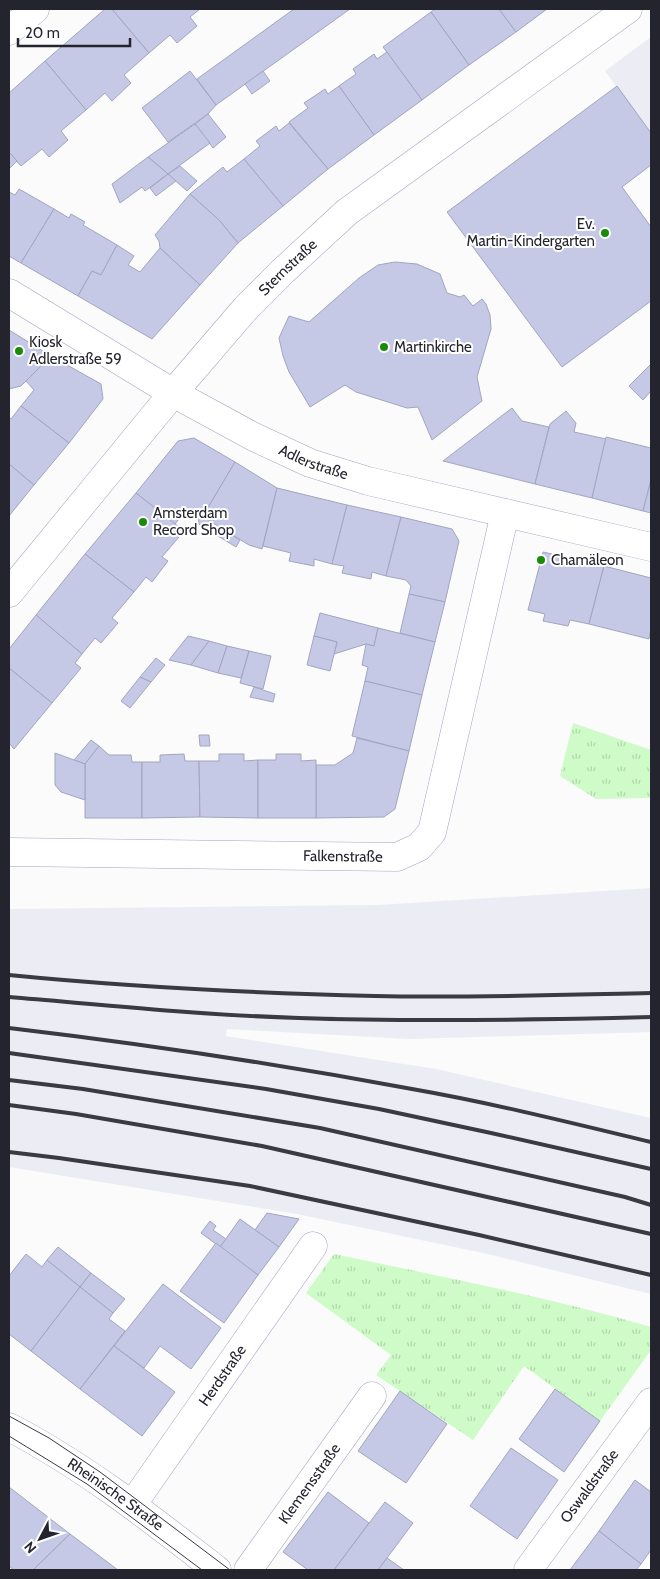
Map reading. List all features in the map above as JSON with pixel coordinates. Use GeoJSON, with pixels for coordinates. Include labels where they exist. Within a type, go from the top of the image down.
{"type":"FeatureCollection","features":[{"type":"Feature","properties":{"kind":"street"},"geometry":{"type":"LineString","coordinates":[[9,31],[35,9]]}},
{"type":"Feature","properties":{"kind":"street","name":"Sternstraße"},"geometry":{"type":"LineString","coordinates":[[9,593],[173,393],[252,302],[283,271],[348,212],[628,9]]}},
{"type":"Feature","properties":{"kind":"street","name":"Adlerstraße"},"geometry":{"type":"LineString","coordinates":[[9,293],[173,393],[254,437],[310,463],[368,481],[651,546]]}},
{"type":"Feature","properties":{"kind":"street","name":"Falkenstraße"},"geometry":{"type":"LineString","coordinates":[[9,852],[397,857],[419,847],[432,832],[504,513]]}},
{"type":"Feature","properties":{"kind":"street","name":"Herdstraße"},"geometry":{"type":"LineString","coordinates":[[132,1505],[313,1246]]}},
{"type":"Feature","properties":{"kind":"street","name":"Klemensstraße"},"geometry":{"type":"LineString","coordinates":[[248,1570],[372,1396]]}},
{"type":"Feature","properties":{"kind":"street","name":"Oswaldstraße"},"geometry":{"type":"LineString","coordinates":[[528,1570],[651,1402]]}},
{"type":"Feature","properties":{"kind":"street","name":"Rheinische Straße"},"geometry":{"type":"LineString","coordinates":[[9,1427],[66,1459],[132,1505],[217,1570]]}},
{"type":"Feature","properties":{"kind":"shaded area"},"geometry":{"type":"Polygon","coordinates":[[[651,37],[651,133],[605,71],[651,37]]]}},
{"type":"Feature","properties":{"kind":"shaded area"},"geometry":{"type":"Polygon","coordinates":[[[651,888],[651,1032],[409,1039],[227,1029],[226,1036],[436,1069],[651,1118],[651,1294],[483,1253],[297,1214],[9,1167],[9,909],[378,905],[651,888]]]}},
{"type":"Feature","properties":{"kind":"green space"},"geometry":{"type":"Polygon","coordinates":[[[573,723],[651,750],[650,798],[596,799],[560,776],[573,723]]]}},
{"type":"Feature","properties":{"kind":"green space"},"geometry":{"type":"Polygon","coordinates":[[[334,1254],[533,1297],[651,1327],[651,1350],[600,1421],[524,1366],[473,1440],[376,1375],[391,1355],[306,1293],[334,1254]]]}},
{"type":"Feature","properties":{"kind":"building"},"geometry":{"type":"Polygon","coordinates":[[[105,9],[112,9],[149,53],[124,75],[131,83],[112,101],[105,93],[86,110],[45,61],[105,9]]]}},
{"type":"Feature","properties":{"kind":"building"},"geometry":{"type":"Polygon","coordinates":[[[112,9],[200,9],[190,17],[197,26],[177,43],[170,35],[149,53],[112,9]]]}},
{"type":"Feature","properties":{"kind":"building"},"geometry":{"type":"Polygon","coordinates":[[[294,9],[350,9],[216,105],[197,79],[294,9]]]}},
{"type":"Feature","properties":{"kind":"building"},"geometry":{"type":"Polygon","coordinates":[[[435,9],[499,9],[516,32],[469,65],[431,12],[435,9]]]}},
{"type":"Feature","properties":{"kind":"building"},"geometry":{"type":"Polygon","coordinates":[[[499,9],[547,9],[516,32],[499,9]]]}},
{"type":"Feature","properties":{"kind":"building"},"geometry":{"type":"Polygon","coordinates":[[[431,12],[469,65],[422,100],[383,47],[431,12]]]}},
{"type":"Feature","properties":{"kind":"building"},"geometry":{"type":"Polygon","coordinates":[[[387,52],[422,100],[374,135],[339,86],[356,74],[353,69],[374,54],[377,59],[387,52]]]}},
{"type":"Feature","properties":{"kind":"building"},"geometry":{"type":"Polygon","coordinates":[[[45,61],[86,110],[61,131],[68,140],[49,157],[42,149],[21,166],[9,152],[9,93],[45,61]]]}},
{"type":"Feature","properties":{"kind":"building"},"geometry":{"type":"Polygon","coordinates":[[[190,71],[216,105],[208,114],[168,142],[142,108],[190,71]]]}},
{"type":"Feature","properties":{"kind":"building"},"geometry":{"type":"Polygon","coordinates":[[[263,71],[270,81],[252,94],[245,84],[263,71]]]}},
{"type":"Feature","properties":{"kind":"building"},"geometry":{"type":"Polygon","coordinates":[[[339,86],[374,135],[328,169],[289,122],[308,108],[304,103],[325,89],[328,94],[339,86]]]}},
{"type":"Feature","properties":{"kind":"building"},"geometry":{"type":"Polygon","coordinates":[[[617,86],[651,133],[651,165],[622,187],[651,227],[651,301],[562,367],[447,212],[617,86]]]}},
{"type":"Feature","properties":{"kind":"building"},"geometry":{"type":"Polygon","coordinates":[[[208,114],[226,137],[213,148],[195,124],[208,114]]]}},
{"type":"Feature","properties":{"kind":"building"},"geometry":{"type":"Polygon","coordinates":[[[289,123],[328,169],[283,206],[244,159],[260,146],[256,141],[276,126],[279,131],[289,123]]]}},
{"type":"Feature","properties":{"kind":"building"},"geometry":{"type":"Polygon","coordinates":[[[195,124],[210,143],[168,174],[148,157],[195,124]]]}},
{"type":"Feature","properties":{"kind":"building"},"geometry":{"type":"Polygon","coordinates":[[[9,152],[17,161],[9,169],[9,152]]]}},
{"type":"Feature","properties":{"kind":"building"},"geometry":{"type":"Polygon","coordinates":[[[148,157],[168,174],[145,191],[142,187],[120,203],[112,184],[148,157]]]}},
{"type":"Feature","properties":{"kind":"building"},"geometry":{"type":"Polygon","coordinates":[[[244,159],[283,206],[238,243],[219,220],[190,194],[223,167],[227,172],[244,159]]]}},
{"type":"Feature","properties":{"kind":"building"},"geometry":{"type":"Polygon","coordinates":[[[180,166],[197,181],[187,191],[168,174],[180,166]]]}},
{"type":"Feature","properties":{"kind":"building"},"geometry":{"type":"Polygon","coordinates":[[[168,174],[176,181],[156,196],[150,188],[168,174]]]}},
{"type":"Feature","properties":{"kind":"building"},"geometry":{"type":"Polygon","coordinates":[[[19,189],[54,209],[21,263],[9,256],[9,192],[15,195],[19,189]]]}},
{"type":"Feature","properties":{"kind":"building"},"geometry":{"type":"Polygon","coordinates":[[[190,194],[219,220],[238,243],[200,285],[160,248],[159,241],[155,235],[190,194]]]}},
{"type":"Feature","properties":{"kind":"building"},"geometry":{"type":"Polygon","coordinates":[[[54,209],[69,218],[71,214],[85,222],[83,225],[117,245],[101,275],[92,271],[78,296],[21,263],[54,209]]]}},
{"type":"Feature","properties":{"kind":"building"},"geometry":{"type":"Polygon","coordinates":[[[117,245],[134,256],[128,265],[140,272],[160,248],[200,285],[152,339],[78,296],[92,271],[101,275],[117,245]]]}},
{"type":"Feature","properties":{"kind":"building","name":"Martinkirche"},"geometry":{"type":"Polygon","coordinates":[[[395,262],[417,264],[440,274],[447,293],[460,297],[464,295],[473,306],[482,299],[490,315],[491,329],[477,377],[482,401],[432,440],[418,407],[407,408],[356,392],[345,385],[310,407],[289,372],[279,338],[289,316],[309,322],[359,278],[378,265],[395,262]]]}},
{"type":"Feature","properties":{"kind":"building"},"geometry":{"type":"Polygon","coordinates":[[[9,330],[51,356],[21,386],[9,389],[9,330]]]}},
{"type":"Feature","properties":{"kind":"building"},"geometry":{"type":"Polygon","coordinates":[[[51,356],[101,384],[103,399],[69,443],[21,406],[34,390],[26,381],[51,356]]]}},
{"type":"Feature","properties":{"kind":"building"},"geometry":{"type":"Polygon","coordinates":[[[651,364],[651,391],[643,400],[629,386],[651,364]]]}},
{"type":"Feature","properties":{"kind":"building"},"geometry":{"type":"Polygon","coordinates":[[[21,406],[69,443],[34,485],[9,464],[9,417],[11,419],[21,406]]]}},
{"type":"Feature","properties":{"kind":"building"},"geometry":{"type":"Polygon","coordinates":[[[512,408],[522,421],[549,427],[535,484],[443,461],[512,408]]]}},
{"type":"Feature","properties":{"kind":"building"},"geometry":{"type":"Polygon","coordinates":[[[566,411],[576,423],[574,432],[606,439],[592,498],[535,484],[550,424],[566,411]]]}},
{"type":"Feature","properties":{"kind":"building"},"geometry":{"type":"Polygon","coordinates":[[[606,437],[651,448],[651,480],[643,511],[592,498],[606,437]]]}},
{"type":"Feature","properties":{"kind":"building"},"geometry":{"type":"Polygon","coordinates":[[[194,438],[235,462],[206,511],[210,520],[201,526],[198,516],[192,512],[184,513],[175,524],[136,493],[178,441],[194,438]]]}},
{"type":"Feature","properties":{"kind":"building"},"geometry":{"type":"Polygon","coordinates":[[[235,462],[277,488],[262,549],[249,545],[211,522],[205,525],[210,520],[206,511],[235,462]]]}},
{"type":"Feature","properties":{"kind":"building"},"geometry":{"type":"Polygon","coordinates":[[[9,464],[34,485],[9,516],[9,464]]]}},
{"type":"Feature","properties":{"kind":"building"},"geometry":{"type":"Polygon","coordinates":[[[651,480],[651,513],[643,511],[651,480]]]}},
{"type":"Feature","properties":{"kind":"building"},"geometry":{"type":"Polygon","coordinates":[[[277,488],[347,505],[332,564],[314,559],[314,566],[289,561],[291,553],[263,546],[277,488]]]}},
{"type":"Feature","properties":{"kind":"building"},"geometry":{"type":"Polygon","coordinates":[[[136,493],[184,531],[162,557],[168,561],[152,582],[146,577],[134,592],[85,554],[136,493]]]}},
{"type":"Feature","properties":{"kind":"building"},"geometry":{"type":"Polygon","coordinates":[[[347,505],[401,517],[386,576],[372,572],[371,579],[342,573],[344,566],[332,564],[347,505]]]}},
{"type":"Feature","properties":{"kind":"building"},"geometry":{"type":"Polygon","coordinates":[[[401,517],[452,529],[459,541],[445,602],[409,594],[411,586],[406,580],[386,576],[401,517]]]}},
{"type":"Feature","properties":{"kind":"building"},"geometry":{"type":"Polygon","coordinates":[[[222,529],[240,540],[236,547],[218,536],[222,529]]]}},
{"type":"Feature","properties":{"kind":"building"},"geometry":{"type":"Polygon","coordinates":[[[543,552],[604,566],[589,624],[570,620],[568,626],[543,621],[545,614],[528,610],[543,552]]]}},
{"type":"Feature","properties":{"kind":"building"},"geometry":{"type":"Polygon","coordinates":[[[85,554],[134,592],[112,618],[118,623],[101,643],[95,638],[82,654],[36,615],[85,554]]]}},
{"type":"Feature","properties":{"kind":"building"},"geometry":{"type":"Polygon","coordinates":[[[604,566],[651,578],[651,628],[649,639],[589,624],[604,566]]]}},
{"type":"Feature","properties":{"kind":"building"},"geometry":{"type":"Polygon","coordinates":[[[409,594],[445,602],[435,642],[400,633],[409,594]]]}},
{"type":"Feature","properties":{"kind":"building"},"geometry":{"type":"Polygon","coordinates":[[[320,613],[378,628],[374,646],[366,644],[334,654],[337,642],[314,636],[320,613]]]}},
{"type":"Feature","properties":{"kind":"building"},"geometry":{"type":"Polygon","coordinates":[[[36,615],[82,654],[75,663],[81,668],[52,703],[9,668],[9,649],[36,615]]]}},
{"type":"Feature","properties":{"kind":"building"},"geometry":{"type":"Polygon","coordinates":[[[378,628],[435,642],[422,695],[365,681],[368,667],[362,665],[366,644],[374,646],[378,628]]]}},
{"type":"Feature","properties":{"kind":"building"},"geometry":{"type":"Polygon","coordinates":[[[188,636],[209,641],[191,665],[169,660],[188,636]]]}},
{"type":"Feature","properties":{"kind":"building"},"geometry":{"type":"Polygon","coordinates":[[[314,636],[337,642],[330,671],[307,665],[314,636]]]}},
{"type":"Feature","properties":{"kind":"building"},"geometry":{"type":"Polygon","coordinates":[[[209,641],[227,646],[218,673],[191,665],[209,641]]]}},
{"type":"Feature","properties":{"kind":"building"},"geometry":{"type":"Polygon","coordinates":[[[227,646],[249,651],[241,678],[218,673],[227,646]]]}},
{"type":"Feature","properties":{"kind":"building"},"geometry":{"type":"Polygon","coordinates":[[[249,651],[271,656],[263,689],[240,683],[249,651]]]}},
{"type":"Feature","properties":{"kind":"building"},"geometry":{"type":"Polygon","coordinates":[[[156,658],[165,665],[151,682],[140,677],[156,658]]]}},
{"type":"Feature","properties":{"kind":"building"},"geometry":{"type":"Polygon","coordinates":[[[9,668],[52,703],[14,749],[9,743],[9,668]]]}},
{"type":"Feature","properties":{"kind":"building"},"geometry":{"type":"Polygon","coordinates":[[[140,677],[151,682],[130,708],[121,701],[140,677]]]}},
{"type":"Feature","properties":{"kind":"building"},"geometry":{"type":"Polygon","coordinates":[[[365,681],[422,695],[409,751],[352,736],[365,681]]]}},
{"type":"Feature","properties":{"kind":"building"},"geometry":{"type":"Polygon","coordinates":[[[254,687],[275,694],[273,702],[250,697],[254,687]]]}},
{"type":"Feature","properties":{"kind":"building"},"geometry":{"type":"Polygon","coordinates":[[[199,735],[209,735],[210,746],[200,746],[199,735]]]}},
{"type":"Feature","properties":{"kind":"building"},"geometry":{"type":"Polygon","coordinates":[[[357,738],[409,751],[395,809],[384,817],[316,818],[316,765],[335,765],[353,753],[357,738]]]}},
{"type":"Feature","properties":{"kind":"building"},"geometry":{"type":"Polygon","coordinates":[[[91,740],[99,746],[85,764],[74,760],[91,740]]]}},
{"type":"Feature","properties":{"kind":"building"},"geometry":{"type":"Polygon","coordinates":[[[99,746],[109,755],[131,755],[132,762],[142,762],[142,818],[85,818],[85,764],[99,746]]]}},
{"type":"Feature","properties":{"kind":"building"},"geometry":{"type":"Polygon","coordinates":[[[55,753],[85,764],[85,800],[61,792],[55,785],[55,753]]]}},
{"type":"Feature","properties":{"kind":"building"},"geometry":{"type":"Polygon","coordinates":[[[184,754],[185,761],[199,761],[200,817],[142,818],[142,762],[160,762],[160,755],[184,754]]]}},
{"type":"Feature","properties":{"kind":"building"},"geometry":{"type":"Polygon","coordinates":[[[219,754],[244,754],[244,761],[258,760],[258,818],[200,817],[199,761],[219,761],[219,754]]]}},
{"type":"Feature","properties":{"kind":"building"},"geometry":{"type":"Polygon","coordinates":[[[276,754],[301,754],[301,761],[316,760],[316,818],[258,818],[258,760],[276,760],[276,754]]]}},
{"type":"Feature","properties":{"kind":"building"},"geometry":{"type":"Polygon","coordinates":[[[267,1213],[299,1219],[279,1247],[255,1230],[267,1213]]]}},
{"type":"Feature","properties":{"kind":"building"},"geometry":{"type":"Polygon","coordinates":[[[240,1219],[279,1247],[258,1275],[220,1247],[240,1219]]]}},
{"type":"Feature","properties":{"kind":"building"},"geometry":{"type":"Polygon","coordinates":[[[210,1221],[216,1226],[213,1230],[226,1239],[220,1247],[201,1233],[210,1221]]]}},
{"type":"Feature","properties":{"kind":"building"},"geometry":{"type":"Polygon","coordinates":[[[216,1243],[258,1275],[224,1323],[180,1291],[216,1243]]]}},
{"type":"Feature","properties":{"kind":"building"},"geometry":{"type":"Polygon","coordinates":[[[58,1247],[91,1273],[80,1287],[47,1260],[58,1247]]]}},
{"type":"Feature","properties":{"kind":"building"},"geometry":{"type":"Polygon","coordinates":[[[26,1254],[42,1267],[47,1260],[80,1287],[31,1351],[9,1334],[9,1276],[26,1254]]]}},
{"type":"Feature","properties":{"kind":"building"},"geometry":{"type":"Polygon","coordinates":[[[91,1273],[125,1299],[113,1313],[80,1287],[91,1273]]]}},
{"type":"Feature","properties":{"kind":"building"},"geometry":{"type":"Polygon","coordinates":[[[163,1284],[221,1328],[191,1369],[160,1346],[144,1368],[114,1346],[163,1284]]]}},
{"type":"Feature","properties":{"kind":"building"},"geometry":{"type":"Polygon","coordinates":[[[80,1287],[113,1313],[109,1319],[125,1331],[80,1389],[31,1351],[80,1287]]]}},
{"type":"Feature","properties":{"kind":"building"},"geometry":{"type":"Polygon","coordinates":[[[114,1346],[175,1392],[142,1436],[80,1389],[114,1346]]]}},
{"type":"Feature","properties":{"kind":"building"},"geometry":{"type":"Polygon","coordinates":[[[555,1389],[600,1421],[564,1472],[519,1439],[555,1389]]]}},
{"type":"Feature","properties":{"kind":"building"},"geometry":{"type":"Polygon","coordinates":[[[400,1391],[447,1424],[406,1483],[358,1451],[400,1391]]]}},
{"type":"Feature","properties":{"kind":"building"},"geometry":{"type":"Polygon","coordinates":[[[511,1448],[558,1480],[517,1539],[470,1506],[511,1448]]]}},
{"type":"Feature","properties":{"kind":"building"},"geometry":{"type":"Polygon","coordinates":[[[635,1480],[651,1492],[651,1550],[641,1564],[599,1531],[635,1480]]]}},
{"type":"Feature","properties":{"kind":"building"},"geometry":{"type":"Polygon","coordinates":[[[9,1487],[70,1534],[33,1570],[14,1570],[9,1566],[9,1487]]]}},
{"type":"Feature","properties":{"kind":"building"},"geometry":{"type":"Polygon","coordinates":[[[328,1492],[369,1523],[334,1570],[308,1570],[283,1552],[328,1492]]]}},
{"type":"Feature","properties":{"kind":"building"},"geometry":{"type":"Polygon","coordinates":[[[385,1502],[413,1523],[378,1570],[334,1570],[385,1502]]]}},
{"type":"Feature","properties":{"kind":"building"},"geometry":{"type":"Polygon","coordinates":[[[599,1531],[641,1564],[636,1570],[570,1570],[599,1531]]]}},
{"type":"Feature","properties":{"kind":"building"},"geometry":{"type":"Polygon","coordinates":[[[70,1534],[118,1570],[33,1570],[70,1534]]]}},
{"type":"Feature","properties":{"kind":"building"},"geometry":{"type":"Polygon","coordinates":[[[387,1558],[404,1570],[378,1570],[387,1558]]]}},
{"type":"Feature","properties":{"kind":"tram line"},"geometry":{"type":"LineString","coordinates":[[9,1416],[49,1438],[100,1472],[230,1570]]}},
{"type":"Feature","properties":{"kind":"tram line"},"geometry":{"type":"LineString","coordinates":[[9,1436],[87,1484],[202,1570]]}},
{"type":"Feature","properties":{"kind":"railway"},"geometry":{"type":"LineString","coordinates":[[9,975],[146,986],[329,995],[444,997],[651,993]]}},
{"type":"Feature","properties":{"kind":"railway"},"geometry":{"type":"LineString","coordinates":[[9,997],[263,1017],[387,1020],[651,1017]]}},
{"type":"Feature","properties":{"kind":"railway"},"geometry":{"type":"LineString","coordinates":[[9,1028],[211,1055],[362,1080],[502,1107],[651,1142]]}},
{"type":"Feature","properties":{"kind":"railway"},"geometry":{"type":"LineString","coordinates":[[9,1053],[266,1089],[379,1109],[651,1169]]}},
{"type":"Feature","properties":{"kind":"railway"},"geometry":{"type":"LineString","coordinates":[[9,1080],[83,1089],[320,1128],[625,1197],[651,1205]]}},
{"type":"Feature","properties":{"kind":"railway"},"geometry":{"type":"LineString","coordinates":[[9,1105],[76,1114],[262,1146],[651,1234]]}},
{"type":"Feature","properties":{"kind":"railway"},"geometry":{"type":"LineString","coordinates":[[9,1152],[250,1186],[479,1235],[651,1275]]}},
{"type":"Feature","properties":{"kind":"place","name":"Ev. Martin-Kindergarten"},"geometry":{"type":"Point","coordinates":[605,233]}},
{"type":"Feature","properties":{"kind":"place","name":"Martinkirche"},"geometry":{"type":"Point","coordinates":[384,347]}},
{"type":"Feature","properties":{"kind":"place","name":"Kiosk Adlerstraße 59"},"geometry":{"type":"Point","coordinates":[19,351]}},
{"type":"Feature","properties":{"kind":"place","name":"Amsterdam Record Shop"},"geometry":{"type":"Point","coordinates":[143,522]}},
{"type":"Feature","properties":{"kind":"place","name":"Chamäleon"},"geometry":{"type":"Point","coordinates":[541,560]}}]}
